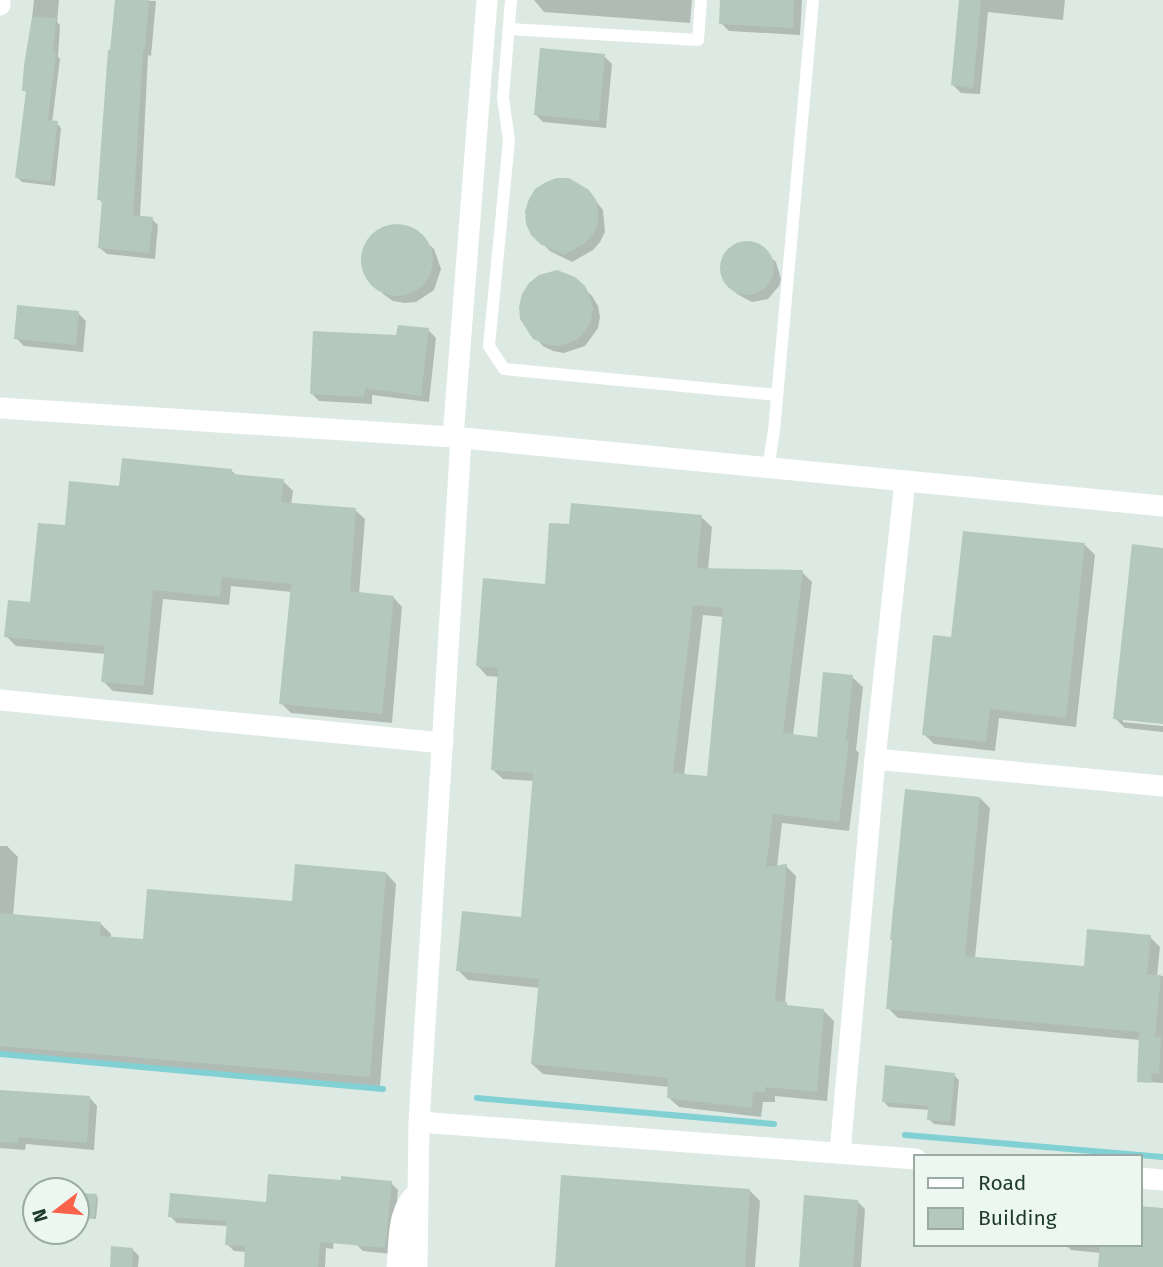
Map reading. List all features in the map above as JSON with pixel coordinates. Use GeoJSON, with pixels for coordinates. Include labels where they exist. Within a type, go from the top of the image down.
{"type":"FeatureCollection","features":[{"type":"Feature","properties":{"kind":"street"},"geometry":{"type":"LineString","coordinates":[[417,1267],[419,1122],[443,743],[457,438],[487,0]]}},
{"type":"Feature","properties":{"kind":"street"},"geometry":{"type":"LineString","coordinates":[[0,408],[457,438],[1163,506]]}},
{"type":"Feature","properties":{"kind":"street"},"geometry":{"type":"LineString","coordinates":[[840,1152],[875,759],[905,481]]}},
{"type":"Feature","properties":{"kind":"street"},"geometry":{"type":"LineString","coordinates":[[0,700],[443,743]]}},
{"type":"Feature","properties":{"kind":"street"},"geometry":{"type":"LineString","coordinates":[[875,759],[1163,786]]}},
{"type":"Feature","properties":{"kind":"street"},"geometry":{"type":"LineString","coordinates":[[419,1122],[914,1158]]}},
{"type":"Feature","properties":{"kind":"street"},"geometry":{"type":"LineString","coordinates":[[1142,1178],[1163,1180]]}},
{"type":"Feature","properties":{"kind":"street"},"geometry":{"type":"LineString","coordinates":[[397,1267],[402,1215],[407,1201],[418,1192]]}},
{"type":"Feature","properties":{"kind":"lane"},"geometry":{"type":"LineString","coordinates":[[511,0],[503,98],[509,140],[489,346],[504,369],[778,395]]}},
{"type":"Feature","properties":{"kind":"lane"},"geometry":{"type":"LineString","coordinates":[[509,29],[698,40],[701,0]]}},
{"type":"Feature","properties":{"kind":"lane"},"geometry":{"type":"LineString","coordinates":[[768,468],[778,395],[813,0]]}},
{"type":"Feature","properties":{"kind":"building"},"geometry":{"type":"Polygon","coordinates":[[[115,0],[149,0],[143,50],[133,215],[153,217],[149,253],[98,248],[102,200],[97,200],[108,50],[115,0]]]}},
{"type":"Feature","properties":{"kind":"building"},"geometry":{"type":"Polygon","coordinates":[[[720,0],[794,0],[793,28],[719,24],[720,0]]]}},
{"type":"Feature","properties":{"kind":"building"},"geometry":{"type":"Polygon","coordinates":[[[959,0],[981,0],[973,88],[951,85],[959,0]]]}},
{"type":"Feature","properties":{"kind":"building"},"geometry":{"type":"Polygon","coordinates":[[[32,17],[56,18],[53,52],[56,53],[48,120],[58,121],[50,182],[15,178],[26,91],[22,91],[24,65],[32,17]]]}},
{"type":"Feature","properties":{"kind":"building"},"geometry":{"type":"Polygon","coordinates":[[[540,48],[605,54],[599,121],[534,115],[540,48]]]}},
{"type":"Feature","properties":{"kind":"building"},"geometry":{"type":"Polygon","coordinates":[[[557,178],[569,178],[589,190],[596,200],[598,211],[598,223],[593,234],[585,243],[564,255],[540,244],[531,235],[526,224],[525,211],[535,189],[557,178]]]}},
{"type":"Feature","properties":{"kind":"building"},"geometry":{"type":"Polygon","coordinates":[[[397,224],[417,230],[427,240],[433,260],[427,280],[417,290],[397,296],[377,290],[367,280],[361,260],[367,240],[377,230],[397,224]]]}},
{"type":"Feature","properties":{"kind":"building"},"geometry":{"type":"Polygon","coordinates":[[[747,241],[766,249],[774,268],[766,287],[747,295],[728,287],[720,268],[728,249],[747,241]]]}},
{"type":"Feature","properties":{"kind":"building"},"geometry":{"type":"Polygon","coordinates":[[[557,270],[575,277],[585,286],[593,308],[591,320],[578,339],[556,346],[533,339],[520,319],[519,307],[522,294],[529,283],[539,275],[557,270]]]}},
{"type":"Feature","properties":{"kind":"building"},"geometry":{"type":"Polygon","coordinates":[[[17,305],[79,311],[76,345],[14,339],[17,305]]]}},
{"type":"Feature","properties":{"kind":"building"},"geometry":{"type":"Polygon","coordinates":[[[398,325],[429,328],[421,396],[365,388],[364,397],[310,394],[313,331],[396,335],[398,325]]]}},
{"type":"Feature","properties":{"kind":"building"},"geometry":{"type":"Polygon","coordinates":[[[122,458],[232,469],[232,474],[284,479],[281,502],[356,508],[350,591],[394,596],[382,714],[279,704],[291,584],[222,577],[220,597],[153,590],[144,686],[101,682],[105,646],[4,637],[8,600],[30,602],[38,523],[65,525],[69,481],[119,486],[122,458]]]}},
{"type":"Feature","properties":{"kind":"building"},"geometry":{"type":"Polygon","coordinates":[[[571,503],[702,515],[697,568],[803,570],[783,733],[817,737],[823,672],[853,675],[846,741],[849,741],[839,822],[773,814],[766,867],[787,864],[775,1001],[824,1009],[817,1092],[765,1087],[765,1092],[753,1092],[752,1108],[667,1098],[668,1078],[531,1064],[539,979],[456,971],[462,911],[521,917],[533,773],[491,770],[498,668],[476,666],[483,578],[545,584],[549,523],[569,524],[571,503]],[[693,605],[673,773],[707,776],[723,608],[693,605]]]}},
{"type":"Feature","properties":{"kind":"building"},"geometry":{"type":"Polygon","coordinates":[[[963,531],[1085,543],[1066,718],[990,709],[986,742],[922,735],[933,635],[951,637],[963,531]]]}},
{"type":"Feature","properties":{"kind":"building"},"geometry":{"type":"Polygon","coordinates":[[[1132,544],[1163,548],[1163,724],[1113,719],[1132,544]]]}},
{"type":"Feature","properties":{"kind":"building"},"geometry":{"type":"Polygon","coordinates":[[[905,789],[980,797],[965,956],[1084,966],[1087,929],[1151,935],[1147,974],[1161,975],[1155,1037],[1161,1037],[1159,1074],[1152,1073],[1151,1083],[1137,1082],[1139,1032],[886,1009],[905,789]]]}},
{"type":"Feature","properties":{"kind":"building"},"geometry":{"type":"Polygon","coordinates":[[[295,864],[386,872],[370,1077],[0,1046],[0,913],[101,922],[100,936],[143,939],[147,889],[292,901],[295,864]]]}},
{"type":"Feature","properties":{"kind":"building"},"geometry":{"type":"Polygon","coordinates":[[[885,1065],[955,1073],[950,1122],[927,1120],[928,1106],[882,1102],[885,1065]]]}},
{"type":"Feature","properties":{"kind":"building"},"geometry":{"type":"Polygon","coordinates":[[[0,1090],[90,1096],[87,1143],[19,1137],[18,1143],[0,1142],[0,1090]]]}},
{"type":"Feature","properties":{"kind":"building"},"geometry":{"type":"Polygon","coordinates":[[[268,1174],[341,1180],[341,1176],[392,1181],[385,1248],[320,1242],[318,1267],[244,1267],[245,1246],[225,1245],[227,1221],[168,1217],[170,1193],[266,1202],[268,1174]]]}},
{"type":"Feature","properties":{"kind":"building"},"geometry":{"type":"Polygon","coordinates":[[[561,1175],[750,1189],[745,1267],[555,1267],[561,1175]]]}},
{"type":"Feature","properties":{"kind":"building"},"geometry":{"type":"Polygon","coordinates":[[[91,1194],[97,1194],[94,1218],[91,1218],[91,1194]]]}},
{"type":"Feature","properties":{"kind":"building"},"geometry":{"type":"Polygon","coordinates":[[[804,1195],[858,1200],[853,1267],[799,1267],[804,1195]]]}},
{"type":"Feature","properties":{"kind":"building"},"geometry":{"type":"Polygon","coordinates":[[[1142,1206],[1163,1208],[1163,1267],[1098,1267],[1100,1246],[1142,1246],[1142,1206]]]}},
{"type":"Feature","properties":{"kind":"building"},"geometry":{"type":"Polygon","coordinates":[[[111,1246],[133,1248],[132,1267],[110,1267],[111,1246]]]}},
{"type":"Feature","properties":{"kind":"waterway"},"geometry":{"type":"LineString","coordinates":[[0,1054],[383,1089]]}},
{"type":"Feature","properties":{"kind":"waterway"},"geometry":{"type":"LineString","coordinates":[[477,1098],[774,1124]]}},
{"type":"Feature","properties":{"kind":"waterway"},"geometry":{"type":"LineString","coordinates":[[905,1135],[1140,1155]]}},
{"type":"Feature","properties":{"kind":"waterway"},"geometry":{"type":"LineString","coordinates":[[1142,1155],[1163,1157]]}}]}
